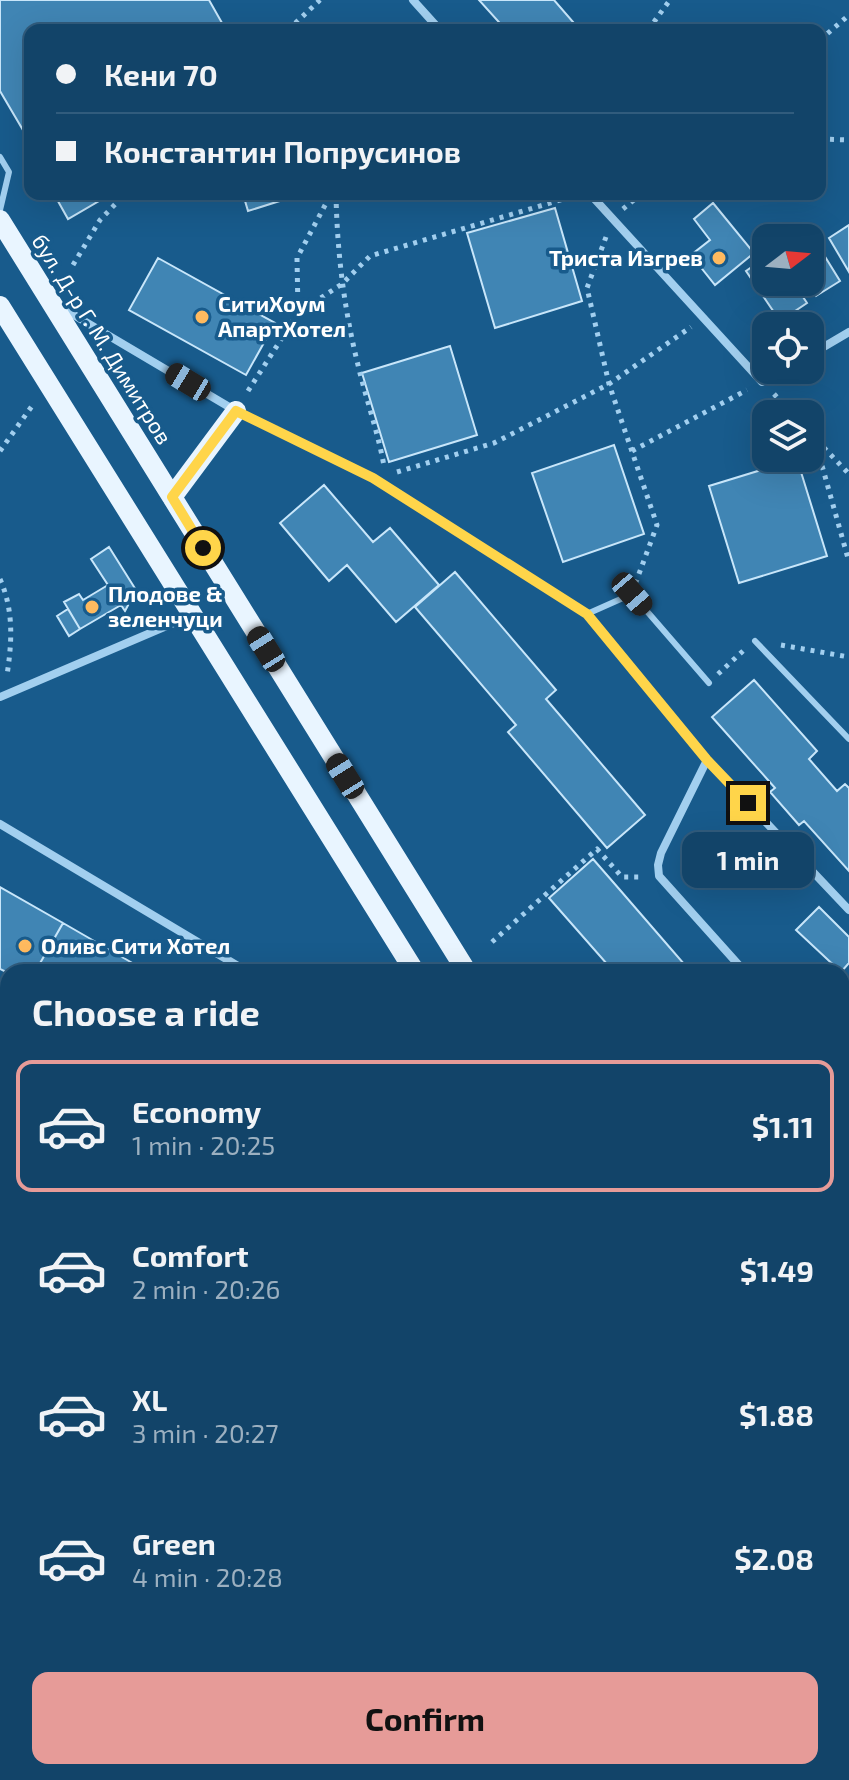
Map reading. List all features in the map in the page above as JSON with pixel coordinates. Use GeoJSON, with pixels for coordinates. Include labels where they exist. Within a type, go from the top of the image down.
{"type":"FeatureCollection","features":[{"type":"Feature","properties":{"kind":"main road","name":"бул. Д-р Г. М. Димитров"},"geometry":{"type":"LineString","coordinates":[[0,220],[462,964]]}},
{"type":"Feature","properties":{"kind":"main road"},"geometry":{"type":"LineString","coordinates":[[0,306],[410,964]]}},
{"type":"Feature","properties":{"kind":"main road"},"geometry":{"type":"LineString","coordinates":[[172,497],[236,411]]}},
{"type":"Feature","properties":{"kind":"street"},"geometry":{"type":"LineString","coordinates":[[413,0],[435,24]]}},
{"type":"Feature","properties":{"kind":"street"},"geometry":{"type":"LineString","coordinates":[[596,200],[752,371]]}},
{"type":"Feature","properties":{"kind":"street"},"geometry":{"type":"LineString","coordinates":[[51,302],[236,411],[373,478],[587,614],[707,760],[849,910]]}},
{"type":"Feature","properties":{"kind":"street"},"geometry":{"type":"LineString","coordinates":[[824,347],[849,332]]}},
{"type":"Feature","properties":{"kind":"street"},"geometry":{"type":"LineString","coordinates":[[2,696],[192,615]]}},
{"type":"Feature","properties":{"kind":"street"},"geometry":{"type":"LineString","coordinates":[[707,760],[661,853],[659,876],[738,964]]}},
{"type":"Feature","properties":{"kind":"street"},"geometry":{"type":"LineString","coordinates":[[0,824],[235,964]]}},
{"type":"Feature","properties":{"kind":"lane"},"geometry":{"type":"LineString","coordinates":[[0,157],[9,172],[0,210]]}},
{"type":"Feature","properties":{"kind":"lane"},"geometry":{"type":"LineString","coordinates":[[587,614],[632,594],[709,683]]}},
{"type":"Feature","properties":{"kind":"lane"},"geometry":{"type":"LineString","coordinates":[[755,641],[849,739]]}},
{"type":"Feature","properties":{"kind":"path"},"geometry":{"type":"LineString","coordinates":[[294,24],[320,0]]}},
{"type":"Feature","properties":{"kind":"path"},"geometry":{"type":"LineString","coordinates":[[652,24],[670,0]]}},
{"type":"Feature","properties":{"kind":"path"},"geometry":{"type":"LineString","coordinates":[[826,36],[848,19]]}},
{"type":"Feature","properties":{"kind":"path"},"geometry":{"type":"LineString","coordinates":[[826,139],[849,140]]}},
{"type":"Feature","properties":{"kind":"path"},"geometry":{"type":"LineString","coordinates":[[73,265],[100,220],[119,200]]}},
{"type":"Feature","properties":{"kind":"path"},"geometry":{"type":"LineString","coordinates":[[298,313],[297,258],[331,200]]}},
{"type":"Feature","properties":{"kind":"path"},"geometry":{"type":"LineString","coordinates":[[335,200],[342,284],[358,365],[386,475],[494,443],[609,384],[684,333]]}},
{"type":"Feature","properties":{"kind":"path"},"geometry":{"type":"LineString","coordinates":[[236,411],[298,313],[342,284],[370,256],[562,200]]}},
{"type":"Feature","properties":{"kind":"path"},"geometry":{"type":"LineString","coordinates":[[612,218],[587,288],[609,384],[657,525],[632,594]]}},
{"type":"Feature","properties":{"kind":"path"},"geometry":{"type":"LineString","coordinates":[[764,384],[779,400]]}},
{"type":"Feature","properties":{"kind":"path"},"geometry":{"type":"LineString","coordinates":[[632,451],[737,395]]}},
{"type":"Feature","properties":{"kind":"path"},"geometry":{"type":"LineString","coordinates":[[0,451],[32,406]]}},
{"type":"Feature","properties":{"kind":"path"},"geometry":{"type":"LineString","coordinates":[[824,448],[849,474]]}},
{"type":"Feature","properties":{"kind":"path"},"geometry":{"type":"LineString","coordinates":[[823,472],[849,562]]}},
{"type":"Feature","properties":{"kind":"path"},"geometry":{"type":"LineString","coordinates":[[0,579],[6,592],[13,631],[2,696]]}},
{"type":"Feature","properties":{"kind":"path"},"geometry":{"type":"LineString","coordinates":[[492,942],[597,849],[622,877],[659,876]]}},
{"type":"Feature","properties":{"kind":"building"},"geometry":{"type":"Polygon","coordinates":[[[0,0],[209,0],[223,24],[24,24],[24,132],[0,91],[0,0]]]}},
{"type":"Feature","properties":{"kind":"building"},"geometry":{"type":"Polygon","coordinates":[[[479,0],[554,0],[575,24],[501,24],[479,0]]]}},
{"type":"Feature","properties":{"kind":"building"},"geometry":{"type":"Polygon","coordinates":[[[57,200],[101,200],[68,219],[57,200]]]}},
{"type":"Feature","properties":{"kind":"building"},"geometry":{"type":"Polygon","coordinates":[[[245,200],[283,200],[248,211],[245,200]]]}},
{"type":"Feature","properties":{"kind":"building"},"geometry":{"type":"Polygon","coordinates":[[[713,203],[752,251],[752,255],[715,285],[691,255],[710,240],[694,219],[713,203]]]}},
{"type":"Feature","properties":{"kind":"building"},"geometry":{"type":"Polygon","coordinates":[[[555,208],[582,301],[495,328],[467,233],[555,208]]]}},
{"type":"Feature","properties":{"kind":"building"},"geometry":{"type":"Polygon","coordinates":[[[849,225],[849,272],[829,238],[849,225]]]}},
{"type":"Feature","properties":{"kind":"building"},"geometry":{"type":"Polygon","coordinates":[[[824,255],[840,281],[824,291],[824,255]]]}},
{"type":"Feature","properties":{"kind":"building","name":"СитиХоум АпартХотел"},"geometry":{"type":"Polygon","coordinates":[[[158,258],[275,323],[246,375],[129,310],[158,258]]]}},
{"type":"Feature","properties":{"kind":"building"},"geometry":{"type":"Polygon","coordinates":[[[763,296],[802,296],[807,303],[794,312],[774,312],[763,296]]]}},
{"type":"Feature","properties":{"kind":"building"},"geometry":{"type":"Polygon","coordinates":[[[450,346],[477,435],[389,462],[362,373],[450,346]]]}},
{"type":"Feature","properties":{"kind":"building"},"geometry":{"type":"Polygon","coordinates":[[[614,445],[644,534],[563,562],[532,473],[614,445]]]}},
{"type":"Feature","properties":{"kind":"building"},"geometry":{"type":"Polygon","coordinates":[[[755,472],[801,472],[827,556],[739,583],[709,486],[755,472]]]}},
{"type":"Feature","properties":{"kind":"building"},"geometry":{"type":"Polygon","coordinates":[[[324,485],[373,542],[390,528],[439,585],[396,622],[347,565],[329,581],[280,523],[324,485]]]}},
{"type":"Feature","properties":{"kind":"building"},"geometry":{"type":"Polygon","coordinates":[[[109,547],[136,590],[125,611],[91,559],[109,547]]]}},
{"type":"Feature","properties":{"kind":"building"},"geometry":{"type":"Polygon","coordinates":[[[455,572],[556,690],[546,699],[645,815],[607,848],[508,732],[516,725],[415,607],[455,572]]]}},
{"type":"Feature","properties":{"kind":"building","name":"Плодове & зеленчуци"},"geometry":{"type":"Polygon","coordinates":[[[108,585],[121,605],[80,629],[64,602],[79,594],[83,600],[108,585]]]}},
{"type":"Feature","properties":{"kind":"building"},"geometry":{"type":"Polygon","coordinates":[[[68,609],[80,629],[69,636],[57,616],[68,609]]]}},
{"type":"Feature","properties":{"kind":"building"},"geometry":{"type":"Polygon","coordinates":[[[754,680],[817,751],[809,759],[837,791],[845,784],[849,788],[849,871],[804,821],[799,825],[770,792],[775,788],[712,717],[754,680]]]}},
{"type":"Feature","properties":{"kind":"building"},"geometry":{"type":"Polygon","coordinates":[[[593,859],[684,964],[607,964],[549,898],[593,859]]]}},
{"type":"Feature","properties":{"kind":"building","name":"Оливс Сити Хотел"},"geometry":{"type":"Polygon","coordinates":[[[0,887],[63,923],[40,964],[0,964],[0,887]]]}},
{"type":"Feature","properties":{"kind":"building"},"geometry":{"type":"Polygon","coordinates":[[[819,907],[849,937],[849,963],[832,964],[796,930],[819,907]]]}},
{"type":"Feature","properties":{"kind":"building"},"geometry":{"type":"Polygon","coordinates":[[[63,923],[134,964],[40,964],[63,923]]]}},
{"type":"Feature","properties":{"kind":"place","name":"Триста Изгрев"},"geometry":{"type":"Point","coordinates":[719,258]}},
{"type":"Feature","properties":{"kind":"place","name":"СитиХоум АпартХотел"},"geometry":{"type":"Point","coordinates":[202,317]}},
{"type":"Feature","properties":{"kind":"place","name":"Плодове & зеленчуци"},"geometry":{"type":"Point","coordinates":[92,607]}},
{"type":"Feature","properties":{"kind":"place","name":"Оливс Сити Хотел"},"geometry":{"type":"Point","coordinates":[25,946]}},
{"type":"Feature","properties":{"kind":"route"},"geometry":{"type":"LineString","coordinates":[[203,548],[172,497],[236,411],[373,478],[587,614],[707,760],[748,803]]}}]}
